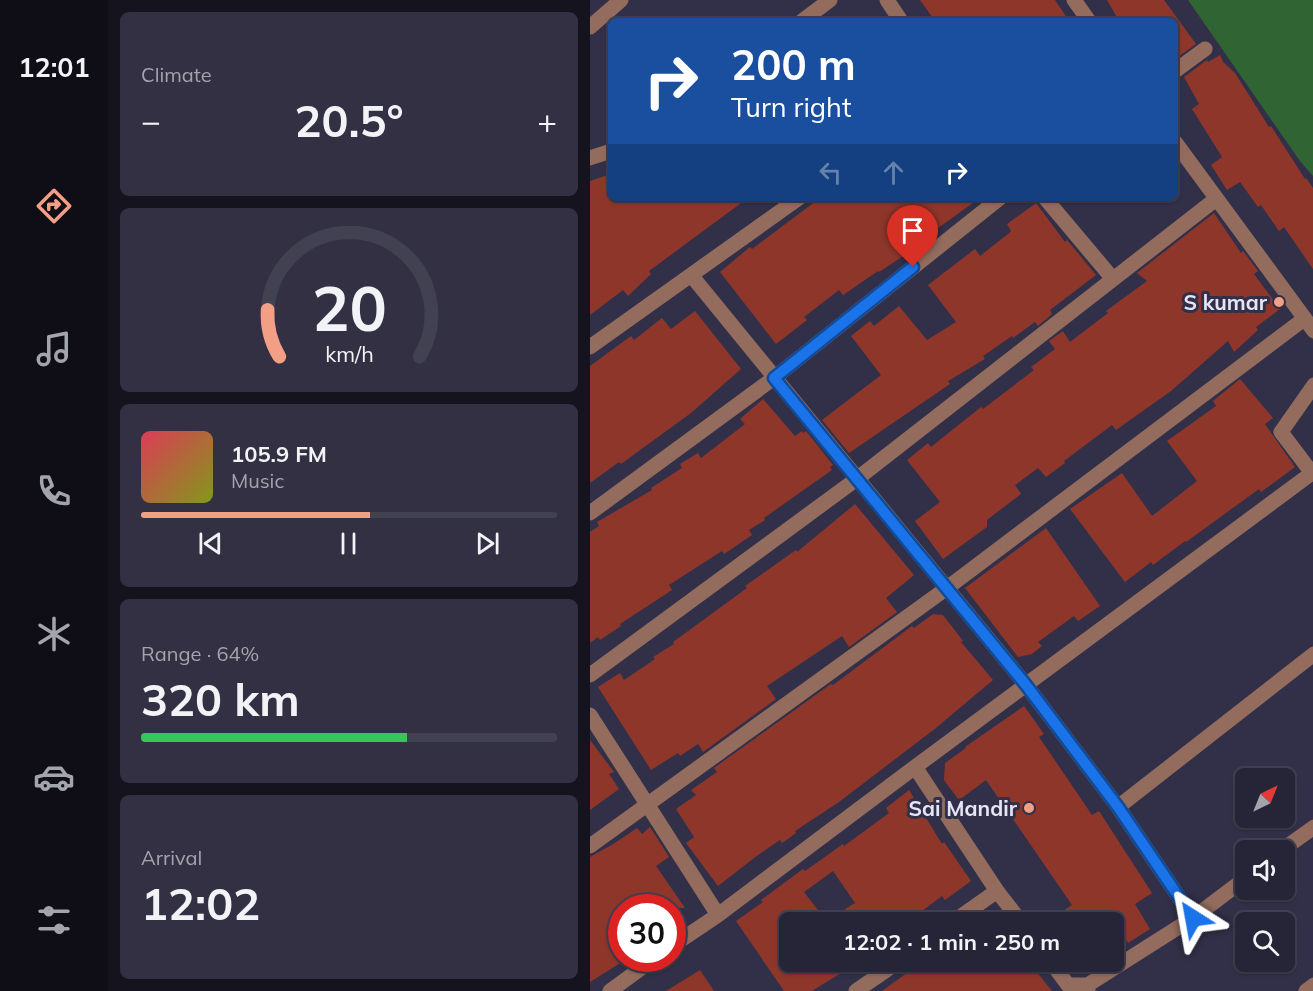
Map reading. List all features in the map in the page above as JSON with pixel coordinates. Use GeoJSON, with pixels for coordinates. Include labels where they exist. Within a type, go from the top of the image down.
{"type":"FeatureCollection","features":[{"type":"Feature","properties":{"kind":"street"},"geometry":{"type":"LineString","coordinates":[[590,27],[621,0]]}},
{"type":"Feature","properties":{"kind":"street"},"geometry":{"type":"LineString","coordinates":[[806,18],[830,0]]}},
{"type":"Feature","properties":{"kind":"street"},"geometry":{"type":"LineString","coordinates":[[887,0],[899,18]]}},
{"type":"Feature","properties":{"kind":"street"},"geometry":{"type":"LineString","coordinates":[[1074,0],[1087,18]]}},
{"type":"Feature","properties":{"kind":"street"},"geometry":{"type":"LineString","coordinates":[[1178,69],[1205,49]]}},
{"type":"Feature","properties":{"kind":"street"},"geometry":{"type":"LineString","coordinates":[[590,846],[1309,325],[1178,146]]}},
{"type":"Feature","properties":{"kind":"street"},"geometry":{"type":"LineString","coordinates":[[590,158],[608,152]]}},
{"type":"Feature","properties":{"kind":"street"},"geometry":{"type":"LineString","coordinates":[[590,675],[857,478],[1216,198]]}},
{"type":"Feature","properties":{"kind":"street"},"geometry":{"type":"LineString","coordinates":[[590,347],[795,201]]}},
{"type":"Feature","properties":{"kind":"street"},"geometry":{"type":"LineString","coordinates":[[590,513],[774,378],[996,201]]}},
{"type":"Feature","properties":{"kind":"street"},"geometry":{"type":"LineString","coordinates":[[1048,201],[1113,279]]}},
{"type":"Feature","properties":{"kind":"street"},"geometry":{"type":"LineString","coordinates":[[691,275],[1026,685],[1118,807],[1193,918]]}},
{"type":"Feature","properties":{"kind":"street"},"geometry":{"type":"LineString","coordinates":[[686,937],[1313,474],[1281,432],[1313,385]]}},
{"type":"Feature","properties":{"kind":"street"},"geometry":{"type":"LineString","coordinates":[[1118,807],[1313,654]]}},
{"type":"Feature","properties":{"kind":"street"},"geometry":{"type":"LineString","coordinates":[[590,715],[718,915]]}},
{"type":"Feature","properties":{"kind":"street"},"geometry":{"type":"LineString","coordinates":[[915,767],[1013,912]]}},
{"type":"Feature","properties":{"kind":"street"},"geometry":{"type":"LineString","coordinates":[[1295,840],[1313,827]]}},
{"type":"Feature","properties":{"kind":"street"},"geometry":{"type":"LineString","coordinates":[[1058,972],[1068,985],[1085,989],[1193,918],[1235,886]]}},
{"type":"Feature","properties":{"kind":"street"},"geometry":{"type":"LineString","coordinates":[[967,912],[997,891]]}},
{"type":"Feature","properties":{"kind":"street"},"geometry":{"type":"LineString","coordinates":[[617,989],[638,972]]}},
{"type":"Feature","properties":{"kind":"street"},"geometry":{"type":"LineString","coordinates":[[856,991],[884,972]]}},
{"type":"Feature","properties":{"kind":"street"},"geometry":{"type":"LineString","coordinates":[[1306,991],[1313,985]]}},
{"type":"Feature","properties":{"kind":"green space"},"geometry":{"type":"Polygon","coordinates":[[[1188,0],[1313,0],[1313,176],[1300,161],[1188,0]]]}},
{"type":"Feature","properties":{"kind":"building"},"geometry":{"type":"Polygon","coordinates":[[[920,0],[1055,0],[1067,18],[933,18],[920,0]]]}},
{"type":"Feature","properties":{"kind":"building"},"geometry":{"type":"Polygon","coordinates":[[[1107,0],[1164,0],[1177,18],[1117,18],[1107,0]]]}},
{"type":"Feature","properties":{"kind":"building"},"geometry":{"type":"Polygon","coordinates":[[[1178,19],[1196,44],[1178,57],[1178,19]]]}},
{"type":"Feature","properties":{"kind":"building"},"geometry":{"type":"Polygon","coordinates":[[[1220,55],[1223,62],[1235,73],[1269,127],[1271,126],[1313,188],[1313,269],[1284,227],[1279,231],[1261,205],[1258,207],[1240,182],[1227,190],[1211,165],[1222,157],[1192,109],[1199,104],[1184,77],[1207,60],[1208,62],[1220,55]]]}},
{"type":"Feature","properties":{"kind":"building"},"geometry":{"type":"Polygon","coordinates":[[[608,175],[608,201],[744,201],[649,271],[651,274],[628,296],[623,290],[590,315],[590,181],[608,175]]]}},
{"type":"Feature","properties":{"kind":"building"},"geometry":{"type":"Polygon","coordinates":[[[816,201],[976,201],[924,238],[926,241],[879,272],[843,295],[839,290],[804,317],[807,320],[776,344],[720,272],[750,247],[752,249],[816,201]]]}},
{"type":"Feature","properties":{"kind":"building"},"geometry":{"type":"Polygon","coordinates":[[[1036,203],[1065,242],[1067,240],[1096,275],[1050,310],[1052,314],[1038,326],[1035,322],[1013,338],[1012,336],[983,356],[985,359],[948,381],[950,384],[849,453],[822,420],[881,375],[851,336],[870,321],[874,326],[899,306],[927,340],[956,322],[928,285],[975,249],[980,256],[1011,231],[1007,224],[1036,203]]]}},
{"type":"Feature","properties":{"kind":"building"},"geometry":{"type":"Polygon","coordinates":[[[1214,213],[1241,253],[1243,251],[1258,271],[1254,274],[1280,309],[1256,327],[1258,330],[1234,352],[1228,341],[1171,391],[1116,430],[1112,425],[1046,477],[1038,468],[1015,485],[1021,494],[987,520],[987,527],[943,559],[915,521],[940,502],[907,460],[928,443],[931,447],[981,407],[983,409],[1034,370],[1031,367],[1055,349],[1049,341],[1063,331],[1070,342],[1108,313],[1106,311],[1147,281],[1137,273],[1214,213]]]}},
{"type":"Feature","properties":{"kind":"building"},"geometry":{"type":"Polygon","coordinates":[[[695,311],[741,369],[691,413],[621,464],[619,462],[590,483],[590,366],[631,336],[634,340],[662,318],[671,329],[695,311]]]}},
{"type":"Feature","properties":{"kind":"building"},"geometry":{"type":"Polygon","coordinates":[[[1240,379],[1273,418],[1265,424],[1295,467],[1261,492],[1259,489],[1153,565],[1151,562],[1125,582],[1070,509],[1122,473],[1152,516],[1197,481],[1167,441],[1216,406],[1213,401],[1240,379]]]}},
{"type":"Feature","properties":{"kind":"building"},"geometry":{"type":"Polygon","coordinates":[[[763,399],[795,436],[806,431],[833,465],[830,467],[832,470],[749,530],[752,535],[724,554],[722,551],[669,585],[672,590],[600,640],[598,637],[590,643],[590,532],[599,526],[597,522],[652,490],[651,488],[682,468],[680,464],[698,453],[701,458],[745,424],[740,419],[763,399]]]}},
{"type":"Feature","properties":{"kind":"building"},"geometry":{"type":"Polygon","coordinates":[[[855,504],[914,575],[886,598],[897,612],[849,647],[842,636],[767,686],[776,699],[703,752],[698,744],[680,756],[678,753],[651,770],[598,687],[620,673],[624,680],[655,659],[653,657],[674,644],[673,642],[747,588],[745,586],[796,550],[797,552],[855,504]]]}},
{"type":"Feature","properties":{"kind":"building"},"geometry":{"type":"Polygon","coordinates":[[[1046,528],[1100,606],[1078,621],[1074,616],[1038,642],[1042,646],[1032,654],[1018,657],[965,588],[1046,528]]]}},
{"type":"Feature","properties":{"kind":"building"},"geometry":{"type":"Polygon","coordinates":[[[933,614],[943,615],[963,641],[961,642],[993,680],[936,728],[839,802],[795,831],[796,833],[782,843],[780,840],[758,855],[718,886],[686,843],[694,837],[676,809],[696,795],[691,790],[717,772],[714,768],[831,684],[833,685],[912,626],[914,628],[933,614]]]}},
{"type":"Feature","properties":{"kind":"building"},"geometry":{"type":"Polygon","coordinates":[[[1024,706],[1044,734],[1039,737],[1092,815],[1099,811],[1152,893],[1135,904],[1150,929],[1128,943],[1124,937],[1124,912],[1061,912],[1072,905],[986,780],[959,800],[944,780],[945,763],[1024,706]]]}},
{"type":"Feature","properties":{"kind":"building"},"geometry":{"type":"Polygon","coordinates":[[[590,740],[614,772],[609,774],[619,789],[590,810],[590,740]]]}},
{"type":"Feature","properties":{"kind":"building"},"geometry":{"type":"Polygon","coordinates":[[[909,790],[942,844],[944,842],[971,881],[945,900],[942,896],[920,912],[847,912],[845,909],[855,903],[833,871],[804,892],[819,912],[779,912],[779,972],[843,972],[812,991],[784,991],[736,921],[803,869],[805,871],[843,844],[844,846],[889,813],[886,808],[909,790]]]}},
{"type":"Feature","properties":{"kind":"building"},"geometry":{"type":"Polygon","coordinates":[[[650,827],[669,857],[656,866],[675,894],[608,894],[608,971],[590,982],[590,857],[637,828],[642,834],[650,827]]]}},
{"type":"Feature","properties":{"kind":"building"},"geometry":{"type":"Polygon","coordinates":[[[700,970],[714,991],[666,991],[700,970]]]}},
{"type":"Feature","properties":{"kind":"building"},"geometry":{"type":"Polygon","coordinates":[[[908,972],[1037,972],[1052,991],[882,991],[908,972]]]}},
{"type":"Feature","properties":{"kind":"place","name":"S kumar"},"geometry":{"type":"Point","coordinates":[1279,302]}},
{"type":"Feature","properties":{"kind":"place","name":"Sai Mandir"},"geometry":{"type":"Point","coordinates":[1029,808]}},
{"type":"Feature","properties":{"kind":"route"},"geometry":{"type":"LineString","coordinates":[[913,267],[774,378],[1026,685],[1118,807],[1193,918]]}}]}
